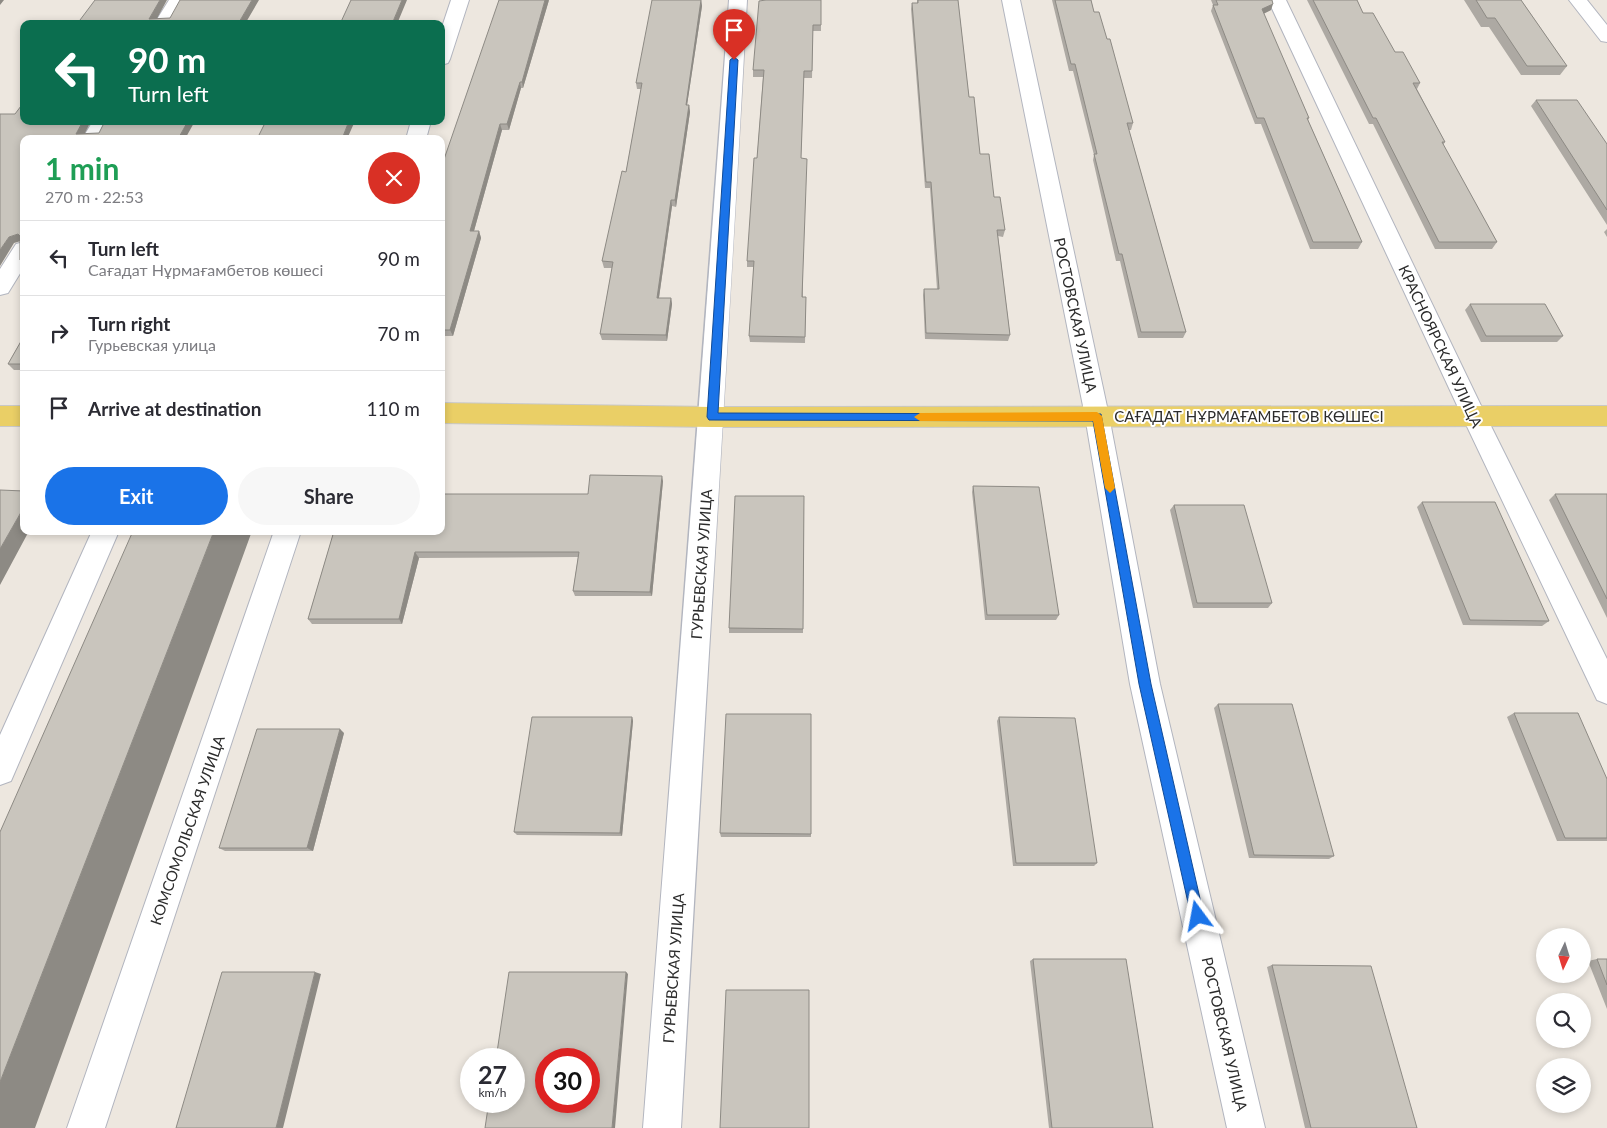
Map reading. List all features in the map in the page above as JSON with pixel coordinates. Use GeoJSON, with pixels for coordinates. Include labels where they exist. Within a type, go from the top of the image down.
{"type":"FeatureCollection","features":[{"type":"Feature","properties":{"kind":"main road","name":"САҒАДАТ НҰРМАҒАМБЕТОВ КӨШЕСІ"},"geometry":{"type":"LineString","coordinates":[[445,413],[712,417],[1607,416]]}},
{"type":"Feature","properties":{"kind":"main road"},"geometry":{"type":"LineString","coordinates":[[0,416],[20,416]]}},
{"type":"Feature","properties":{"kind":"street"},"geometry":{"type":"LineString","coordinates":[[166,20],[178,0]]}},
{"type":"Feature","properties":{"kind":"street"},"geometry":{"type":"LineString","coordinates":[[445,47],[460,0]]}},
{"type":"Feature","properties":{"kind":"street","name":"ГУРЬЕВСКАЯ УЛИЦА"},"geometry":{"type":"LineString","coordinates":[[662,1128],[691,693],[712,417],[738,0]]}},
{"type":"Feature","properties":{"kind":"street","name":"РОСТОВСКАЯ УЛИЦА"},"geometry":{"type":"LineString","coordinates":[[1011,0],[1097,416],[1145,684],[1246,1128]]}},
{"type":"Feature","properties":{"kind":"street","name":"КРАСНОЯРСКАЯ УЛИЦА"},"geometry":{"type":"LineString","coordinates":[[1277,0],[1474,416],[1607,690]]}},
{"type":"Feature","properties":{"kind":"street"},"geometry":{"type":"LineString","coordinates":[[1578,0],[1607,37]]}},
{"type":"Feature","properties":{"kind":"street"},"geometry":{"type":"LineString","coordinates":[[0,287],[20,255]]}},
{"type":"Feature","properties":{"kind":"street"},"geometry":{"type":"LineString","coordinates":[[0,770],[104,535]]}},
{"type":"Feature","properties":{"kind":"street","name":"КОМСОМОЛЬСКАЯ УЛИЦА"},"geometry":{"type":"LineString","coordinates":[[86,1128],[287,535]]}},
{"type":"Feature","properties":{"kind":"building"},"geometry":{"type":"Polygon","coordinates":[[[95,0],[160,0],[149,19],[170,18],[180,0],[252,0],[240,20],[80,20],[95,0]]]}},
{"type":"Feature","properties":{"kind":"building"},"geometry":{"type":"Polygon","coordinates":[[[351,0],[402,0],[394,20],[342,20],[351,0]]]}},
{"type":"Feature","properties":{"kind":"building"},"geometry":{"type":"Polygon","coordinates":[[[499,0],[545,0],[522,82],[520,82],[507,124],[500,124],[470,231],[479,231],[450,330],[445,330],[445,156],[499,0]]]}},
{"type":"Feature","properties":{"kind":"building"},"geometry":{"type":"Polygon","coordinates":[[[652,0],[701,0],[686,105],[689,105],[675,200],[671,200],[657,298],[671,298],[666,335],[600,334],[613,262],[602,261],[622,171],[626,172],[642,83],[636,83],[652,0]]]}},
{"type":"Feature","properties":{"kind":"building"},"geometry":{"type":"Polygon","coordinates":[[[821,0],[821,25],[813,25],[812,71],[804,71],[801,158],[807,159],[802,297],[806,297],[805,337],[749,336],[754,261],[747,261],[754,158],[757,158],[764,70],[753,70],[759,1],[821,0]]]}},
{"type":"Feature","properties":{"kind":"building"},"geometry":{"type":"Polygon","coordinates":[[[918,0],[958,0],[969,97],[974,97],[980,154],[989,154],[994,197],[1000,197],[1005,230],[997,230],[1010,335],[926,333],[924,289],[939,289],[931,182],[926,182],[912,3],[918,3],[918,0]]]}},
{"type":"Feature","properties":{"kind":"building"},"geometry":{"type":"Polygon","coordinates":[[[1055,0],[1091,0],[1094,12],[1099,12],[1107,39],[1110,39],[1133,123],[1127,123],[1186,332],[1141,332],[1122,254],[1119,254],[1094,154],[1097,154],[1075,64],[1071,64],[1055,0]]]}},
{"type":"Feature","properties":{"kind":"building"},"geometry":{"type":"Polygon","coordinates":[[[1216,0],[1272,0],[1273,4],[1262,9],[1309,118],[1307,118],[1362,242],[1313,242],[1264,118],[1257,118],[1213,5],[1218,5],[1216,0]]]}},
{"type":"Feature","properties":{"kind":"building"},"geometry":{"type":"Polygon","coordinates":[[[1313,0],[1357,0],[1363,13],[1373,13],[1395,52],[1403,52],[1420,83],[1413,83],[1445,142],[1442,142],[1497,242],[1439,242],[1313,0]]]}},
{"type":"Feature","properties":{"kind":"building"},"geometry":{"type":"Polygon","coordinates":[[[1476,0],[1521,0],[1567,66],[1527,66],[1495,18],[1487,18],[1476,0]]]}},
{"type":"Feature","properties":{"kind":"building"},"geometry":{"type":"Polygon","coordinates":[[[1536,100],[1577,100],[1607,144],[1607,210],[1536,100]]]}},
{"type":"Feature","properties":{"kind":"building"},"geometry":{"type":"Polygon","coordinates":[[[20,107],[20,125],[81,125],[76,134],[99,133],[103,125],[186,125],[180,135],[20,135],[20,236],[18,234],[9,237],[0,250],[0,114],[15,114],[20,107]]]}},
{"type":"Feature","properties":{"kind":"building"},"geometry":{"type":"Polygon","coordinates":[[[264,125],[347,125],[344,135],[259,135],[264,125]]]}},
{"type":"Feature","properties":{"kind":"building"},"geometry":{"type":"Polygon","coordinates":[[[1470,304],[1545,304],[1563,336],[1486,336],[1470,304]]]}},
{"type":"Feature","properties":{"kind":"building"},"geometry":{"type":"Polygon","coordinates":[[[20,343],[20,364],[8,364],[20,343]]]}},
{"type":"Feature","properties":{"kind":"building"},"geometry":{"type":"Polygon","coordinates":[[[590,475],[662,476],[650,592],[573,591],[579,552],[415,552],[399,619],[308,619],[333,535],[445,535],[445,494],[588,494],[590,475]]]}},
{"type":"Feature","properties":{"kind":"building"},"geometry":{"type":"Polygon","coordinates":[[[973,486],[1039,487],[1059,615],[987,615],[973,486]]]}},
{"type":"Feature","properties":{"kind":"building"},"geometry":{"type":"Polygon","coordinates":[[[0,490],[20,491],[20,514],[0,549],[0,490]]]}},
{"type":"Feature","properties":{"kind":"building"},"geometry":{"type":"Polygon","coordinates":[[[1555,494],[1607,494],[1607,599],[1555,494]]]}},
{"type":"Feature","properties":{"kind":"building"},"geometry":{"type":"Polygon","coordinates":[[[735,496],[804,496],[803,629],[729,628],[735,496]]]}},
{"type":"Feature","properties":{"kind":"building"},"geometry":{"type":"Polygon","coordinates":[[[1422,502],[1495,502],[1549,621],[1470,620],[1422,502]]]}},
{"type":"Feature","properties":{"kind":"building"},"geometry":{"type":"Polygon","coordinates":[[[1174,505],[1244,505],[1272,603],[1197,603],[1174,505]]]}},
{"type":"Feature","properties":{"kind":"building"},"geometry":{"type":"Polygon","coordinates":[[[131,535],[212,535],[0,1082],[0,832],[131,535]]]}},
{"type":"Feature","properties":{"kind":"building"},"geometry":{"type":"Polygon","coordinates":[[[1218,704],[1292,704],[1334,856],[1254,855],[1218,704]]]}},
{"type":"Feature","properties":{"kind":"building"},"geometry":{"type":"Polygon","coordinates":[[[1514,713],[1578,713],[1607,779],[1607,838],[1565,838],[1514,713]]]}},
{"type":"Feature","properties":{"kind":"building"},"geometry":{"type":"Polygon","coordinates":[[[726,714],[811,714],[811,834],[720,833],[726,714]]]}},
{"type":"Feature","properties":{"kind":"building"},"geometry":{"type":"Polygon","coordinates":[[[532,717],[632,717],[620,833],[514,832],[532,717]]]}},
{"type":"Feature","properties":{"kind":"building"},"geometry":{"type":"Polygon","coordinates":[[[999,717],[1075,718],[1097,863],[1016,863],[999,717]]]}},
{"type":"Feature","properties":{"kind":"building"},"geometry":{"type":"Polygon","coordinates":[[[257,729],[340,729],[307,848],[219,848],[257,729]]]}},
{"type":"Feature","properties":{"kind":"building"},"geometry":{"type":"Polygon","coordinates":[[[1033,959],[1126,959],[1153,1128],[1052,1128],[1033,959]]]}},
{"type":"Feature","properties":{"kind":"building"},"geometry":{"type":"Polygon","coordinates":[[[1597,959],[1607,959],[1607,985],[1597,959]]]}},
{"type":"Feature","properties":{"kind":"building"},"geometry":{"type":"Polygon","coordinates":[[[1272,965],[1371,966],[1417,1128],[1311,1128],[1272,965]]]}},
{"type":"Feature","properties":{"kind":"building"},"geometry":{"type":"Polygon","coordinates":[[[222,972],[315,972],[276,1128],[176,1128],[222,972]]]}},
{"type":"Feature","properties":{"kind":"building"},"geometry":{"type":"Polygon","coordinates":[[[509,972],[626,972],[612,1128],[485,1128],[487,1113],[525,1113],[525,1048],[498,1048],[509,972]]]}},
{"type":"Feature","properties":{"kind":"building"},"geometry":{"type":"Polygon","coordinates":[[[726,990],[809,990],[809,1128],[720,1128],[726,990]]]}},
{"type":"Feature","properties":{"kind":"slow traffic"},"geometry":{"type":"LineString","coordinates":[[920,417],[1097,416],[1110,488]]}},
{"type":"Feature","properties":{"kind":"route"},"geometry":{"type":"LineString","coordinates":[[734,60],[712,417],[1097,416],[1145,684],[1198,916]]}}]}
